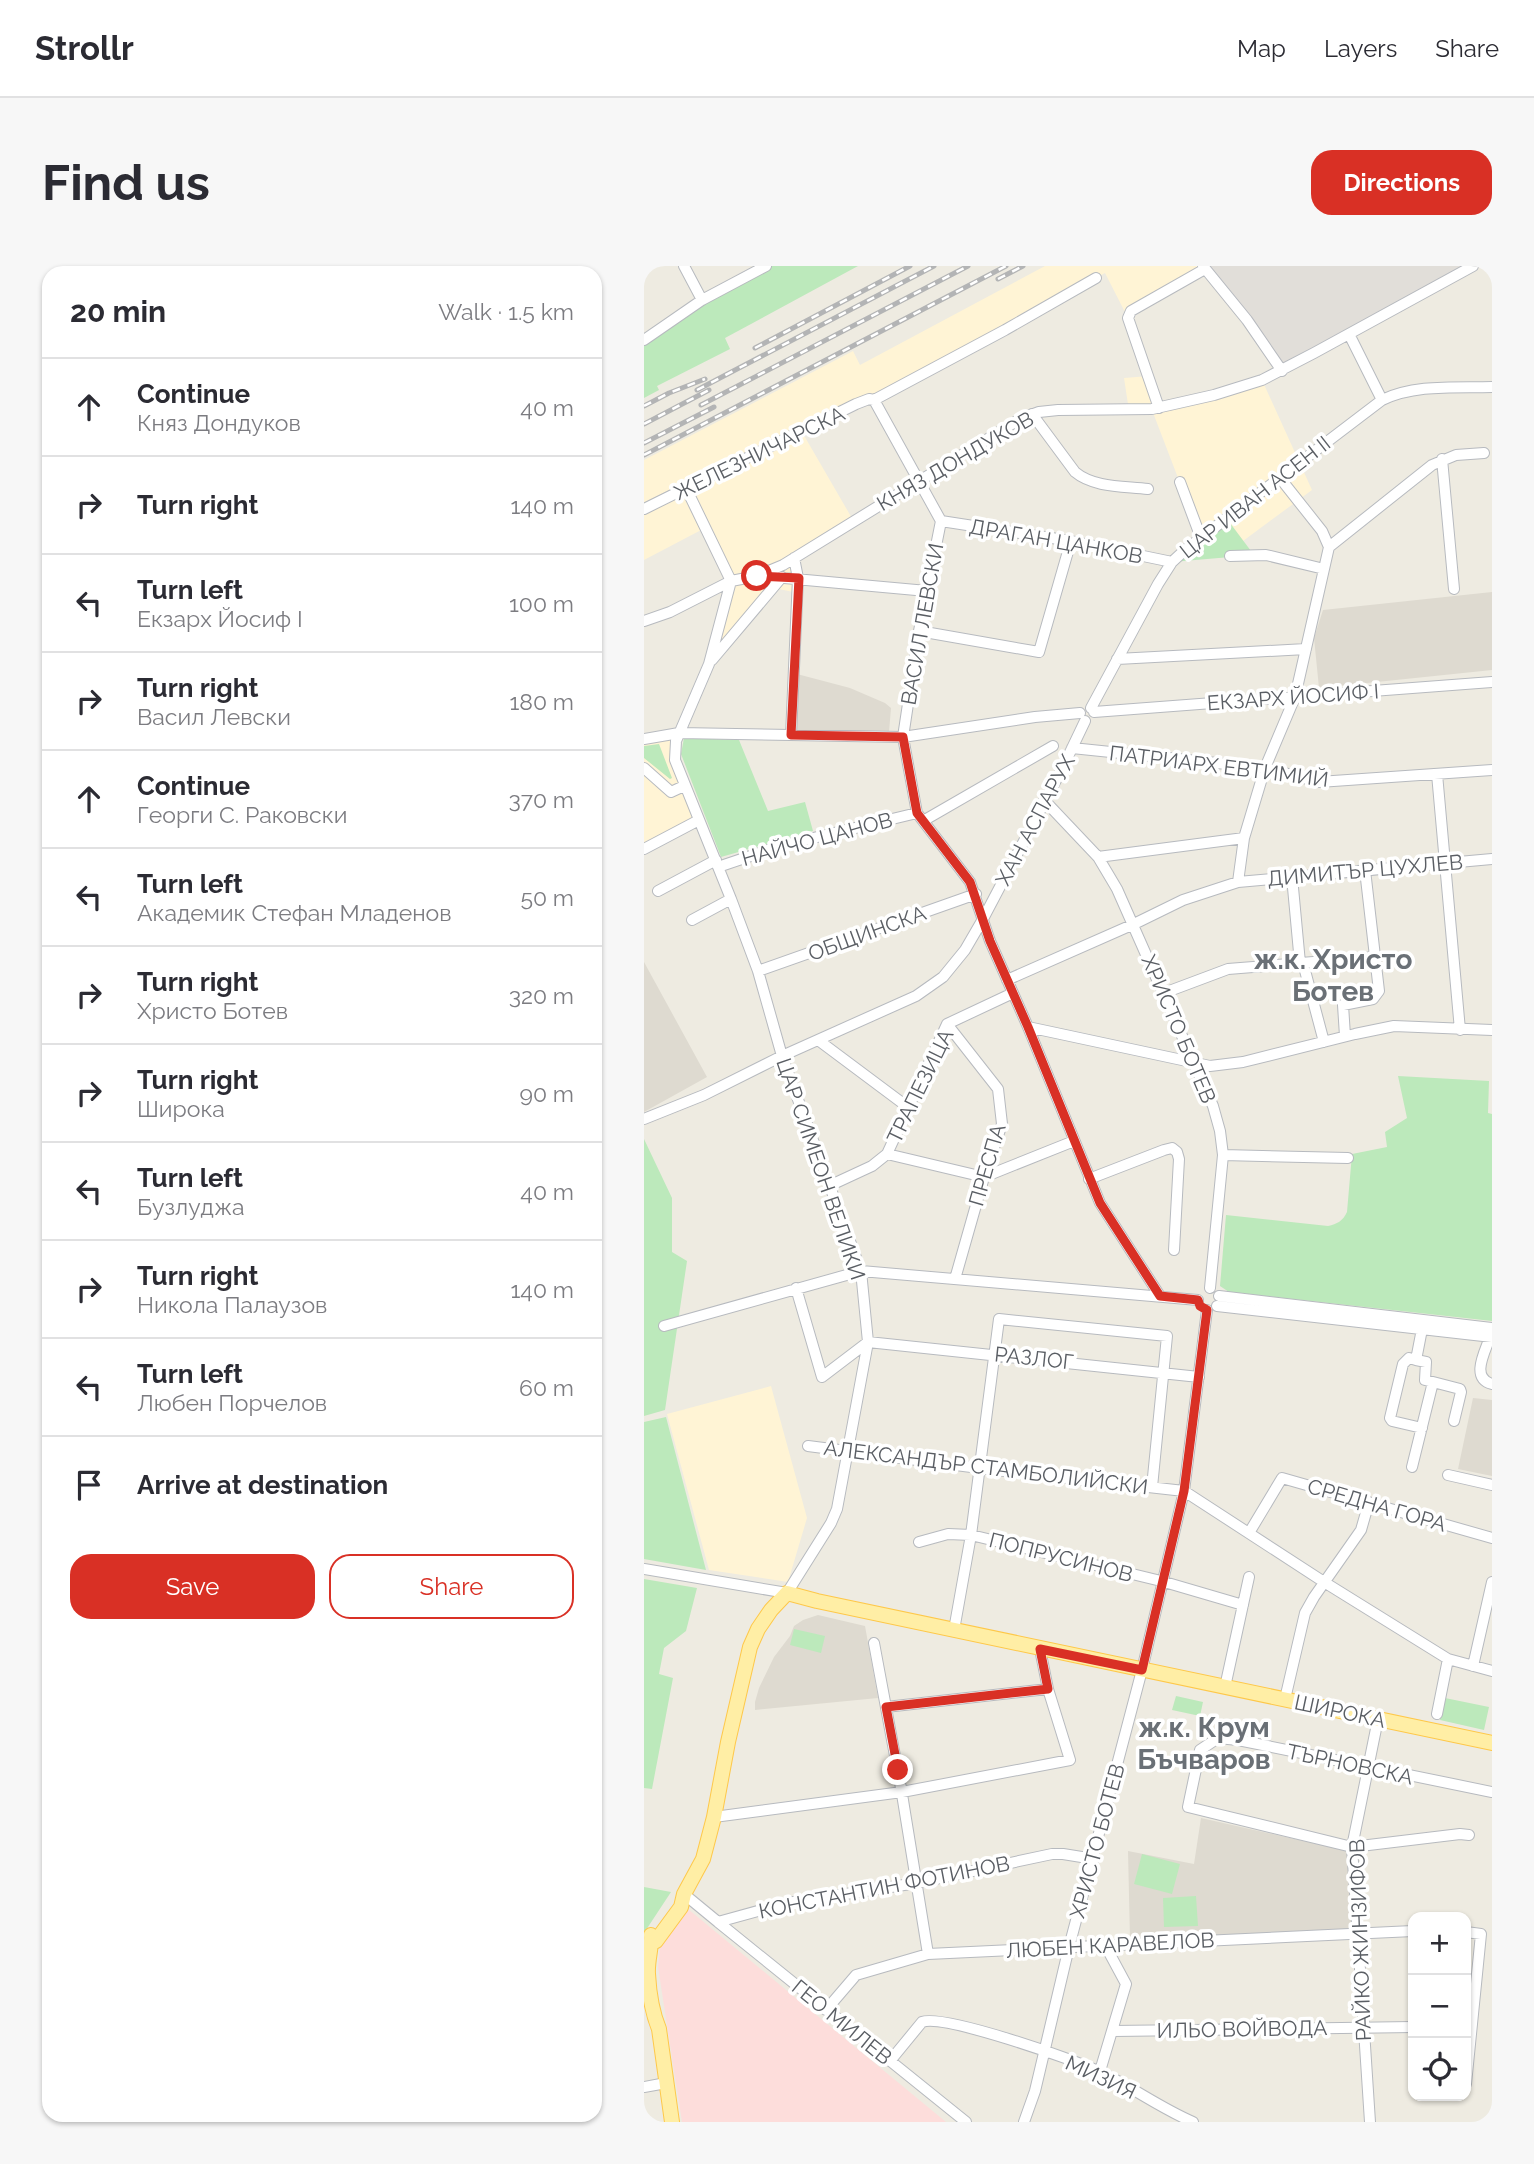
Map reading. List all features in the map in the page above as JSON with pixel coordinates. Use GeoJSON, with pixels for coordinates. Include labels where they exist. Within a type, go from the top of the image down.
{"type":"FeatureCollection","features":[{"type":"Feature","properties":{"kind":"main road","name":"ШИРОКА"},"geometry":{"type":"LineString","coordinates":[[787,1593],[1040,1649],[1492,1743]]}},
{"type":"Feature","properties":{"kind":"main road","name":"ЦАР СИМЕОН ВЕЛИКИ"},"geometry":{"type":"LineString","coordinates":[[672,2122],[659,2029],[662,2017],[649,1951],[681,1907],[684,1894],[703,1859],[714,1817],[742,1673],[750,1647],[771,1610],[787,1593]]}},
{"type":"Feature","properties":{"kind":"street"},"geometry":{"type":"LineString","coordinates":[[684,266],[702,300]]}},
{"type":"Feature","properties":{"kind":"street"},"geometry":{"type":"LineString","coordinates":[[644,340],[702,300],[766,266]]}},
{"type":"Feature","properties":{"kind":"street","name":"КНЯЗ ДОНДУКОВ"},"geometry":{"type":"LineString","coordinates":[[644,621],[670,612],[732,581],[774,569],[1004,428],[1032,414],[1058,410],[1129,411],[1159,408],[1262,380],[1473,266]]}},
{"type":"Feature","properties":{"kind":"street"},"geometry":{"type":"LineString","coordinates":[[1159,408],[1128,318],[1131,311],[1204,268],[1241,312],[1282,370]]}},
{"type":"Feature","properties":{"kind":"street","name":"ЖЕЛЕЗНИЧАРСКА"},"geometry":{"type":"LineString","coordinates":[[644,509],[856,404],[874,400],[1096,278]]}},
{"type":"Feature","properties":{"kind":"street"},"geometry":{"type":"LineString","coordinates":[[1349,334],[1382,400]]}},
{"type":"Feature","properties":{"kind":"street","name":"ЦАР ИВАН АСЕН II"},"geometry":{"type":"LineString","coordinates":[[1087,713],[1158,583],[1172,562],[1201,538],[1382,400],[1394,394],[1417,390],[1492,387]]}},
{"type":"Feature","properties":{"kind":"street"},"geometry":{"type":"LineString","coordinates":[[874,400],[918,483]]}},
{"type":"Feature","properties":{"kind":"street"},"geometry":{"type":"LineString","coordinates":[[1032,414],[1081,477],[1096,482],[1148,489]]}},
{"type":"Feature","properties":{"kind":"street"},"geometry":{"type":"LineString","coordinates":[[1238,882],[1244,838],[1265,768],[1295,698],[1328,543],[1442,459],[1484,453]]}},
{"type":"Feature","properties":{"kind":"street"},"geometry":{"type":"LineString","coordinates":[[1442,459],[1454,589]]}},
{"type":"Feature","properties":{"kind":"street"},"geometry":{"type":"LineString","coordinates":[[1280,478],[1328,543]]}},
{"type":"Feature","properties":{"kind":"street"},"geometry":{"type":"LineString","coordinates":[[1180,482],[1201,538]]}},
{"type":"Feature","properties":{"kind":"street","name":"ВАСИЛ ЛЕВСКИ"},"geometry":{"type":"LineString","coordinates":[[918,483],[941,521],[919,631],[903,737],[920,817],[964,872],[976,894],[990,941],[1089,1179],[1100,1203],[1160,1296]]}},
{"type":"Feature","properties":{"kind":"street"},"geometry":{"type":"LineString","coordinates":[[679,733],[709,664],[732,581],[686,488]]}},
{"type":"Feature","properties":{"kind":"street","name":"ДРАГАН ЦАНКОВ"},"geometry":{"type":"LineString","coordinates":[[941,521],[1071,541],[1172,562]]}},
{"type":"Feature","properties":{"kind":"street"},"geometry":{"type":"LineString","coordinates":[[919,631],[1039,652],[1071,541]]}},
{"type":"Feature","properties":{"kind":"street"},"geometry":{"type":"LineString","coordinates":[[1230,556],[1266,555],[1324,569]]}},
{"type":"Feature","properties":{"kind":"street"},"geometry":{"type":"LineString","coordinates":[[791,735],[799,578],[794,558]]}},
{"type":"Feature","properties":{"kind":"street","name":"КНЯЗ ДОНДУКОВ"},"geometry":{"type":"LineString","coordinates":[[757,576],[927,590]]}},
{"type":"Feature","properties":{"kind":"street"},"geometry":{"type":"LineString","coordinates":[[709,664],[782,577]]}},
{"type":"Feature","properties":{"kind":"street"},"geometry":{"type":"LineString","coordinates":[[1117,659],[1306,649]]}},
{"type":"Feature","properties":{"kind":"street","name":"ЕКЗАРХ ЙОСИФ I"},"geometry":{"type":"LineString","coordinates":[[644,739],[679,733],[903,737],[1035,717],[1492,682]]}},
{"type":"Feature","properties":{"kind":"street","name":"ХАН АСПАРУХ"},"geometry":{"type":"LineString","coordinates":[[644,1119],[680,1106],[782,1056],[916,996],[943,977],[965,950],[983,919],[1072,748],[1087,713]]}},
{"type":"Feature","properties":{"kind":"street","name":"ЦАР СИМЕОН ВЕЛИКИ"},"geometry":{"type":"LineString","coordinates":[[679,733],[675,754],[684,786],[732,899],[758,971],[782,1056],[861,1270],[869,1342],[841,1493],[831,1523],[787,1593]]}},
{"type":"Feature","properties":{"kind":"street","name":"НАЙЧО ЦАНОВ"},"geometry":{"type":"LineString","coordinates":[[658,891],[717,864],[780,846],[920,817],[1052,746]]}},
{"type":"Feature","properties":{"kind":"street","name":"ПАТРИАРХ ЕВТИМИЙ"},"geometry":{"type":"LineString","coordinates":[[1072,748],[1265,768],[1320,782],[1492,770]]}},
{"type":"Feature","properties":{"kind":"street"},"geometry":{"type":"LineString","coordinates":[[644,768],[671,792],[684,786]]}},
{"type":"Feature","properties":{"kind":"street"},"geometry":{"type":"LineString","coordinates":[[1437,774],[1460,1030]]}},
{"type":"Feature","properties":{"kind":"street","name":"ХРИСТО БОТЕВ"},"geometry":{"type":"LineString","coordinates":[[1044,800],[1098,857],[1117,889],[1213,1106],[1223,1155],[1210,1288]]}},
{"type":"Feature","properties":{"kind":"street"},"geometry":{"type":"LineString","coordinates":[[644,849],[699,820]]}},
{"type":"Feature","properties":{"kind":"street"},"geometry":{"type":"LineString","coordinates":[[1098,857],[1244,838]]}},
{"type":"Feature","properties":{"kind":"street","name":"ДИМИТЪР ЦУХЛЕВ"},"geometry":{"type":"LineString","coordinates":[[1134,924],[1183,900],[1238,882],[1492,859]]}},
{"type":"Feature","properties":{"kind":"street"},"geometry":{"type":"LineString","coordinates":[[1345,1036],[1343,1005],[1373,999],[1379,990],[1365,870]]}},
{"type":"Feature","properties":{"kind":"street"},"geometry":{"type":"LineString","coordinates":[[1292,877],[1301,963],[1324,1042]]}},
{"type":"Feature","properties":{"kind":"street","name":"ОБЩИНСКА"},"geometry":{"type":"LineString","coordinates":[[758,971],[976,894]]}},
{"type":"Feature","properties":{"kind":"street"},"geometry":{"type":"LineString","coordinates":[[692,920],[732,899]]}},
{"type":"Feature","properties":{"kind":"street"},"geometry":{"type":"LineString","coordinates":[[1007,980],[1134,924]]}},
{"type":"Feature","properties":{"kind":"street"},"geometry":{"type":"LineString","coordinates":[[1164,993],[1228,969],[1375,957]]}},
{"type":"Feature","properties":{"kind":"street","name":"ТРАПЕЗИЦА"},"geometry":{"type":"LineString","coordinates":[[831,1185],[872,1166],[887,1154],[947,1024],[1013,993]]}},
{"type":"Feature","properties":{"kind":"street","name":"ПРЕСПА"},"geometry":{"type":"LineString","coordinates":[[947,1024],[998,1089],[1002,1124],[954,1279]]}},
{"type":"Feature","properties":{"kind":"street"},"geometry":{"type":"LineString","coordinates":[[1028,1027],[1210,1066],[1243,1062],[1345,1036],[1394,1027],[1492,1030]]}},
{"type":"Feature","properties":{"kind":"street"},"geometry":{"type":"LineString","coordinates":[[818,1040],[909,1108]]}},
{"type":"Feature","properties":{"kind":"street"},"geometry":{"type":"LineString","coordinates":[[887,1154],[984,1177],[1074,1140]]}},
{"type":"Feature","properties":{"kind":"street"},"geometry":{"type":"LineString","coordinates":[[1089,1179],[1164,1150],[1172,1148],[1177,1152],[1179,1159],[1174,1250]]}},
{"type":"Feature","properties":{"kind":"street"},"geometry":{"type":"LineString","coordinates":[[1223,1155],[1348,1158]]}},
{"type":"Feature","properties":{"kind":"street"},"geometry":{"type":"LineString","coordinates":[[664,1325],[861,1270],[1198,1300]]}},
{"type":"Feature","properties":{"kind":"street"},"geometry":{"type":"LineString","coordinates":[[796,1288],[822,1377],[869,1342]]}},
{"type":"Feature","properties":{"kind":"street"},"geometry":{"type":"LineString","coordinates":[[1215,1304],[1216,1291],[1210,1288],[1200,1292],[1200,1306],[1215,1304],[1491,1334]]}},
{"type":"Feature","properties":{"kind":"street"},"geometry":{"type":"LineString","coordinates":[[1215,1304],[1422,1329],[1491,1334]]}},
{"type":"Feature","properties":{"kind":"street","name":"ХРИСТО БОТЕВ"},"geometry":{"type":"LineString","coordinates":[[1024,2122],[1045,2052],[1069,1947],[1142,1670],[1184,1491],[1199,1377],[1215,1304]]}},
{"type":"Feature","properties":{"kind":"street"},"geometry":{"type":"LineString","coordinates":[[954,1630],[971,1535],[999,1319],[1167,1336],[1152,1487]]}},
{"type":"Feature","properties":{"kind":"street"},"geometry":{"type":"LineString","coordinates":[[1416,1360],[1422,1329]]}},
{"type":"Feature","properties":{"kind":"street"},"geometry":{"type":"LineString","coordinates":[[1491,1334],[1480,1372],[1481,1378],[1492,1384]]}},
{"type":"Feature","properties":{"kind":"street","name":"РАЗЛОГ"},"geometry":{"type":"LineString","coordinates":[[869,1342],[1199,1377]]}},
{"type":"Feature","properties":{"kind":"street"},"geometry":{"type":"LineString","coordinates":[[1422,1428],[1392,1421],[1390,1418],[1404,1360],[1426,1362],[1424,1380],[1460,1390],[1454,1420]]}},
{"type":"Feature","properties":{"kind":"street"},"geometry":{"type":"LineString","coordinates":[[1412,1467],[1433,1382]]}},
{"type":"Feature","properties":{"kind":"street","name":"АЛЕКСАНДЪР СТАМБОЛИЙСКИ"},"geometry":{"type":"LineString","coordinates":[[808,1446],[1184,1491],[1447,1659],[1492,1671]]}},
{"type":"Feature","properties":{"kind":"street"},"geometry":{"type":"LineString","coordinates":[[1448,1475],[1492,1485]]}},
{"type":"Feature","properties":{"kind":"street","name":"СРЕДНА ГОРА"},"geometry":{"type":"LineString","coordinates":[[1249,1533],[1282,1478],[1492,1538]]}},
{"type":"Feature","properties":{"kind":"street"},"geometry":{"type":"LineString","coordinates":[[1285,1699],[1306,1613],[1324,1582],[1361,1530],[1369,1502]]}},
{"type":"Feature","properties":{"kind":"street","name":"ПОПРУСИНОВ"},"geometry":{"type":"LineString","coordinates":[[919,1542],[948,1534],[971,1535],[1161,1581],[1243,1605]]}},
{"type":"Feature","properties":{"kind":"street"},"geometry":{"type":"LineString","coordinates":[[644,1569],[787,1593]]}},
{"type":"Feature","properties":{"kind":"street"},"geometry":{"type":"LineString","coordinates":[[1226,1687],[1249,1577]]}},
{"type":"Feature","properties":{"kind":"street"},"geometry":{"type":"LineString","coordinates":[[1473,1666],[1492,1584]]}},
{"type":"Feature","properties":{"kind":"street"},"geometry":{"type":"LineString","coordinates":[[874,1643],[928,1954]]}},
{"type":"Feature","properties":{"kind":"street"},"geometry":{"type":"LineString","coordinates":[[714,1817],[901,1790],[1070,1760],[1048,1689],[1040,1649]]}},
{"type":"Feature","properties":{"kind":"street"},"geometry":{"type":"LineString","coordinates":[[1437,1714],[1447,1659]]}},
{"type":"Feature","properties":{"kind":"street"},"geometry":{"type":"LineString","coordinates":[[886,1707],[1048,1689]]}},
{"type":"Feature","properties":{"kind":"street","name":"РАЙКО ЖИНЗИФОВ"},"geometry":{"type":"LineString","coordinates":[[1370,2122],[1352,1847],[1378,1719]]}},
{"type":"Feature","properties":{"kind":"street","name":"ТЪРНОВСКА"},"geometry":{"type":"LineString","coordinates":[[1352,1847],[1188,1807],[1200,1750],[1218,1738],[1238,1740],[1492,1792]]}},
{"type":"Feature","properties":{"kind":"street"},"geometry":{"type":"LineString","coordinates":[[1352,1847],[1469,1835]]}},
{"type":"Feature","properties":{"kind":"street","name":"КОНСТАНТИН ФОТИНОВ"},"geometry":{"type":"LineString","coordinates":[[718,1922],[787,1903],[917,1883],[1052,1854],[1094,1859]]}},
{"type":"Feature","properties":{"kind":"street"},"geometry":{"type":"LineString","coordinates":[[684,1894],[718,1922]]}},
{"type":"Feature","properties":{"kind":"street","name":"ГЕО МИЛЕВ"},"geometry":{"type":"LineString","coordinates":[[718,1922],[966,2122]]}},
{"type":"Feature","properties":{"kind":"street","name":"ЛЮБЕН КАРАВЕЛОВ"},"geometry":{"type":"LineString","coordinates":[[826,2010],[856,1975],[928,1954],[1408,1931]]}},
{"type":"Feature","properties":{"kind":"street"},"geometry":{"type":"LineString","coordinates":[[1471,1933],[1481,1934],[1471,2011]]}},
{"type":"Feature","properties":{"kind":"street"},"geometry":{"type":"LineString","coordinates":[[1100,2071],[1126,1984],[1105,1945]]}},
{"type":"Feature","properties":{"kind":"street"},"geometry":{"type":"LineString","coordinates":[[890,2061],[926,2020],[997,2035],[1045,2052]]}},
{"type":"Feature","properties":{"kind":"street","name":"ИЛЬО ВОЙВОДА"},"geometry":{"type":"LineString","coordinates":[[1113,2031],[1408,2027]]}},
{"type":"Feature","properties":{"kind":"street","name":"МИЗИЯ"},"geometry":{"type":"LineString","coordinates":[[1045,2052],[1100,2071],[1173,2114],[1193,2122]]}},
{"type":"Feature","properties":{"kind":"street"},"geometry":{"type":"LineString","coordinates":[[644,2087],[666,2083]]}},
{"type":"Feature","properties":{"kind":"shaded area"},"geometry":{"type":"Polygon","coordinates":[[[1045,266],[1203,266],[1128,318],[1105,273],[802,432],[853,520],[794,557],[798,593],[774,588],[709,664],[731,581],[705,528],[644,560],[644,460],[853,351],[860,365],[1045,266]]]}},
{"type":"Feature","properties":{"kind":"shaded area"},"geometry":{"type":"Polygon","coordinates":[[[1203,266],[1473,266],[1282,371],[1203,266]]]}},
{"type":"Feature","properties":{"kind":"shaded area"},"geometry":{"type":"Polygon","coordinates":[[[1149,376],[1159,407],[1262,380],[1312,490],[1243,541],[1227,519],[1201,538],[1152,410],[1129,411],[1124,378],[1149,376]]]}},
{"type":"Feature","properties":{"kind":"shaded area"},"geometry":{"type":"Polygon","coordinates":[[[1492,592],[1492,670],[1319,688],[1314,638],[1323,610],[1492,592]]]}},
{"type":"Feature","properties":{"kind":"shaded area"},"geometry":{"type":"Polygon","coordinates":[[[797,674],[850,688],[885,703],[891,708],[889,732],[796,730],[797,674]]]}},
{"type":"Feature","properties":{"kind":"shaded area"},"geometry":{"type":"Polygon","coordinates":[[[679,733],[675,747],[699,820],[644,849],[644,739],[679,733]]]}},
{"type":"Feature","properties":{"kind":"shaded area"},"geometry":{"type":"Polygon","coordinates":[[[644,962],[707,1077],[644,1112],[644,962]]]}},
{"type":"Feature","properties":{"kind":"shaded area"},"geometry":{"type":"Polygon","coordinates":[[[771,1386],[807,1518],[788,1582],[709,1570],[667,1414],[771,1386]]]}},
{"type":"Feature","properties":{"kind":"shaded area"},"geometry":{"type":"Polygon","coordinates":[[[1473,1398],[1492,1400],[1492,1476],[1458,1469],[1473,1398]]]}},
{"type":"Feature","properties":{"kind":"shaded area"},"geometry":{"type":"Polygon","coordinates":[[[818,1615],[865,1626],[878,1698],[755,1710],[759,1688],[774,1657],[794,1626],[818,1615]]]}},
{"type":"Feature","properties":{"kind":"shaded area"},"geometry":{"type":"Polygon","coordinates":[[[1201,1818],[1348,1851],[1354,1934],[1130,1939],[1128,1851],[1194,1864],[1201,1818]]]}},
{"type":"Feature","properties":{"kind":"shaded area"},"geometry":{"type":"Polygon","coordinates":[[[688,1909],[946,2122],[682,2122],[658,1967],[660,1948],[688,1909]]]}},
{"type":"Feature","properties":{"kind":"green space"},"geometry":{"type":"Polygon","coordinates":[[[766,266],[858,266],[725,338],[730,349],[657,386],[659,390],[644,398],[644,340],[766,266]]]}},
{"type":"Feature","properties":{"kind":"green space"},"geometry":{"type":"Polygon","coordinates":[[[1227,519],[1254,555],[1172,562],[1227,519]]]}},
{"type":"Feature","properties":{"kind":"green space"},"geometry":{"type":"Polygon","coordinates":[[[684,738],[739,740],[768,811],[805,802],[813,831],[721,857],[681,754],[684,738]]]}},
{"type":"Feature","properties":{"kind":"green space"},"geometry":{"type":"Polygon","coordinates":[[[659,744],[672,778],[670,779],[644,758],[644,746],[659,744]]]}},
{"type":"Feature","properties":{"kind":"green space"},"geometry":{"type":"Polygon","coordinates":[[[1398,1076],[1489,1081],[1488,1113],[1492,1114],[1492,1321],[1229,1292],[1220,1286],[1226,1215],[1328,1226],[1344,1218],[1347,1212],[1352,1154],[1387,1147],[1385,1132],[1407,1118],[1398,1076]]]}},
{"type":"Feature","properties":{"kind":"green space"},"geometry":{"type":"Polygon","coordinates":[[[644,1139],[672,1198],[672,1252],[687,1261],[665,1410],[644,1416],[644,1139]]]}},
{"type":"Feature","properties":{"kind":"green space"},"geometry":{"type":"Polygon","coordinates":[[[666,1417],[706,1570],[644,1559],[644,1422],[666,1417]]]}},
{"type":"Feature","properties":{"kind":"green space"},"geometry":{"type":"Polygon","coordinates":[[[644,1579],[697,1588],[686,1631],[664,1648],[659,1674],[673,1678],[652,1789],[644,1788],[644,1579]]]}},
{"type":"Feature","properties":{"kind":"green space"},"geometry":{"type":"Polygon","coordinates":[[[794,1629],[825,1636],[821,1653],[790,1645],[794,1629]]]}},
{"type":"Feature","properties":{"kind":"green space"},"geometry":{"type":"Polygon","coordinates":[[[1176,1696],[1203,1702],[1200,1716],[1172,1710],[1176,1696]]]}},
{"type":"Feature","properties":{"kind":"green space"},"geometry":{"type":"Polygon","coordinates":[[[1445,1698],[1489,1707],[1484,1730],[1440,1720],[1445,1698]]]}},
{"type":"Feature","properties":{"kind":"green space"},"geometry":{"type":"Polygon","coordinates":[[[1142,1854],[1180,1864],[1172,1894],[1134,1884],[1142,1854]]]}},
{"type":"Feature","properties":{"kind":"green space"},"geometry":{"type":"Polygon","coordinates":[[[644,1887],[671,1892],[644,1933],[644,1887]]]}},
{"type":"Feature","properties":{"kind":"green space"},"geometry":{"type":"Polygon","coordinates":[[[1196,1896],[1198,1926],[1164,1927],[1163,1898],[1196,1896]]]}},
{"type":"Feature","properties":{"kind":"railway"},"geometry":{"type":"LineString","coordinates":[[755,348],[910,266]]}},
{"type":"Feature","properties":{"kind":"railway"},"geometry":{"type":"LineString","coordinates":[[697,390],[934,266]]}},
{"type":"Feature","properties":{"kind":"railway"},"geometry":{"type":"LineString","coordinates":[[701,405],[968,266]]}},
{"type":"Feature","properties":{"kind":"railway"},"geometry":{"type":"LineString","coordinates":[[644,455],[1006,266]]}},
{"type":"Feature","properties":{"kind":"railway"},"geometry":{"type":"LineString","coordinates":[[998,279],[1023,266]]}},
{"type":"Feature","properties":{"kind":"railway"},"geometry":{"type":"LineString","coordinates":[[644,406],[705,379]]}},
{"type":"Feature","properties":{"kind":"railway"},"geometry":{"type":"LineString","coordinates":[[644,424],[709,390]]}},
{"type":"Feature","properties":{"kind":"railway"},"geometry":{"type":"LineString","coordinates":[[644,443],[714,407]]}},
{"type":"Feature","properties":{"kind":"district","name":"ж.к. Христо Ботев"},"geometry":{"type":"Point","coordinates":[1333,975]}},
{"type":"Feature","properties":{"kind":"district","name":"ж.к. Крум Бъчваров"},"geometry":{"type":"Point","coordinates":[1204,1743]}},
{"type":"Feature","properties":{"kind":"route"},"geometry":{"type":"LineString","coordinates":[[757,576],[799,578],[791,735],[903,737],[917,813],[964,872],[976,894],[990,941],[1100,1203],[1160,1296],[1198,1300],[1200,1306],[1207,1310],[1184,1491],[1142,1670],[1040,1649],[1048,1689],[886,1707],[898,1770]]}}]}
